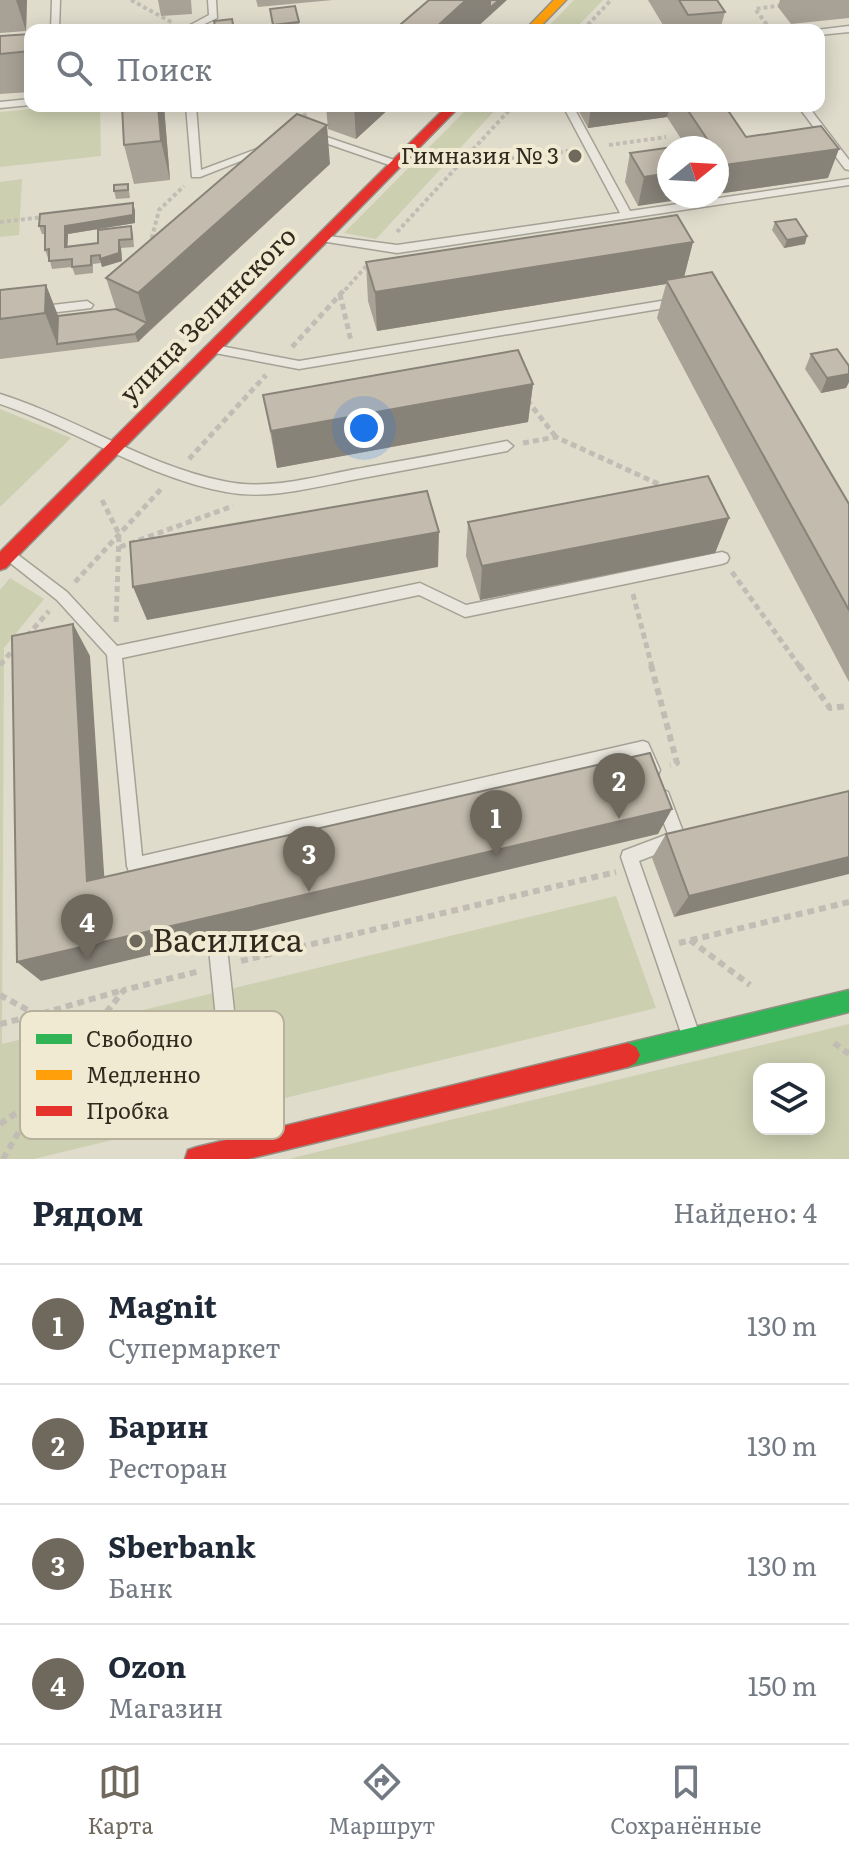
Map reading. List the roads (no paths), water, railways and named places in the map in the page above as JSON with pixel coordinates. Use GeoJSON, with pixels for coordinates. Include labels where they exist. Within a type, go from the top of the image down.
{"type":"FeatureCollection","features":[{"type":"Feature","properties":{"kind":"street"},"geometry":{"type":"LineString","coordinates":[[537,24],[560,0]]}},
{"type":"Feature","properties":{"kind":"street","name":"улица Зелинского"},"geometry":{"type":"LineString","coordinates":[[4,558],[448,112]]}},
{"type":"Feature","properties":{"kind":"street"},"geometry":{"type":"LineString","coordinates":[[284,1138],[849,1001]]}},
{"type":"Feature","properties":{"kind":"street"},"geometry":{"type":"LineString","coordinates":[[197,1159],[280,1139]]}},
{"type":"Feature","properties":{"kind":"lane"},"geometry":{"type":"LineString","coordinates":[[55,24],[56,0]]}},
{"type":"Feature","properties":{"kind":"lane"},"geometry":{"type":"LineString","coordinates":[[197,24],[214,16],[212,0]]}},
{"type":"Feature","properties":{"kind":"lane"},"geometry":{"type":"LineString","coordinates":[[696,0],[712,24]]}},
{"type":"Feature","properties":{"kind":"lane"},"geometry":{"type":"LineString","coordinates":[[825,31],[849,29]]}},
{"type":"Feature","properties":{"kind":"lane"},"geometry":{"type":"LineString","coordinates":[[0,105],[24,103]]}},
{"type":"Feature","properties":{"kind":"lane"},"geometry":{"type":"LineString","coordinates":[[191,112],[196,175],[281,144]]}},
{"type":"Feature","properties":{"kind":"lane"},"geometry":{"type":"LineString","coordinates":[[571,112],[627,215]]}},
{"type":"Feature","properties":{"kind":"lane"},"geometry":{"type":"LineString","coordinates":[[808,112],[849,167]]}},
{"type":"Feature","properties":{"kind":"lane"},"geometry":{"type":"LineString","coordinates":[[295,139],[309,134],[396,164]]}},
{"type":"Feature","properties":{"kind":"lane"},"geometry":{"type":"LineString","coordinates":[[321,238],[397,249],[849,182]]}},
{"type":"Feature","properties":{"kind":"lane"},"geometry":{"type":"LineString","coordinates":[[210,349],[299,365],[699,298]]}},
{"type":"Feature","properties":{"kind":"lane"},"geometry":{"type":"LineString","coordinates":[[0,315],[87,305]]}},
{"type":"Feature","properties":{"kind":"lane"},"geometry":{"type":"LineString","coordinates":[[0,399],[178,471],[220,486],[250,490],[283,488],[507,446]]}},
{"type":"Feature","properties":{"kind":"lane"},"geometry":{"type":"LineString","coordinates":[[4,558],[62,596],[114,653],[135,866],[208,857],[643,748],[684,836],[629,857],[692,1039]]}},
{"type":"Feature","properties":{"kind":"lane"},"geometry":{"type":"LineString","coordinates":[[114,653],[420,589],[465,611],[722,558]]}},
{"type":"Feature","properties":{"kind":"lane"},"geometry":{"type":"LineString","coordinates":[[217,939],[225,1011]]}},
{"type":"Feature","properties":{"kind":"lane"},"geometry":{"type":"LineString","coordinates":[[238,1139],[239,1149]]}},
{"type":"Feature","properties":{"kind":"place","name":"Гимназия № 3"},"geometry":{"type":"Point","coordinates":[575,156]}},
{"type":"Feature","properties":{"kind":"place","name":"Барин"},"geometry":{"type":"Point","coordinates":[619,819]}},
{"type":"Feature","properties":{"kind":"place","name":"Magnit"},"geometry":{"type":"Point","coordinates":[496,856]}},
{"type":"Feature","properties":{"kind":"place","name":"Sberbank"},"geometry":{"type":"Point","coordinates":[309,892]}},
{"type":"Feature","properties":{"kind":"place","name":"Василиса"},"geometry":{"type":"Point","coordinates":[136,941]}},
{"type":"Feature","properties":{"kind":"place","name":"Ozon"},"geometry":{"type":"Point","coordinates":[87,960]}}]}
